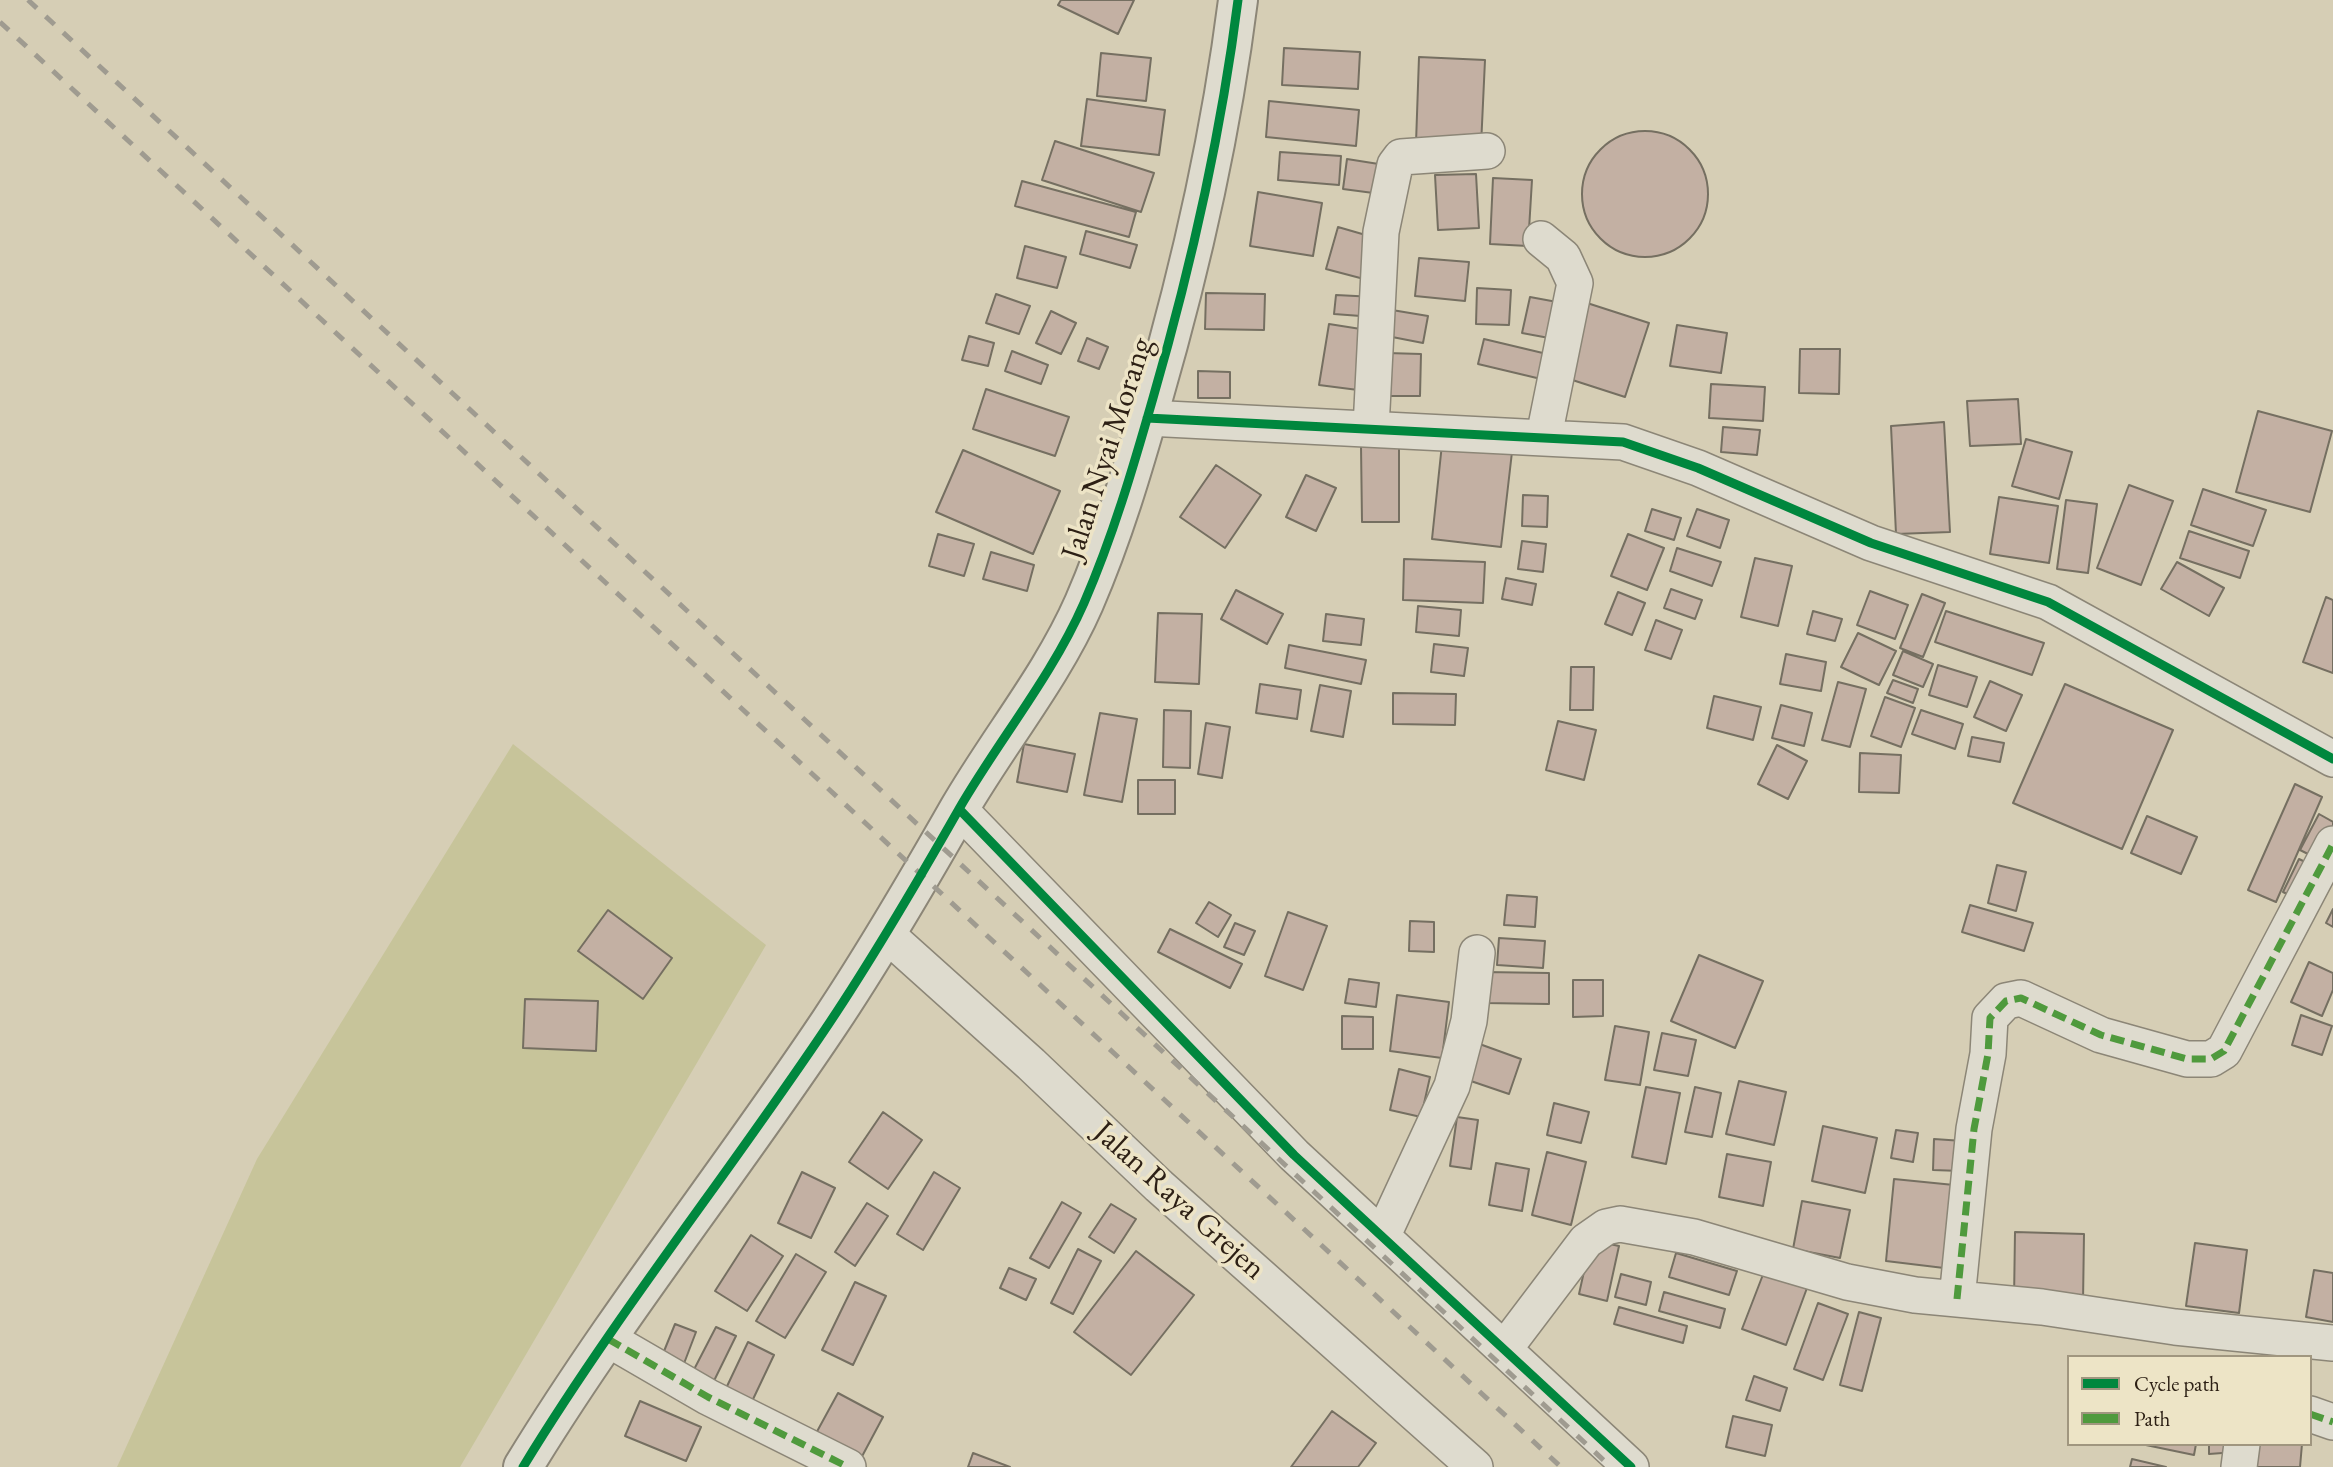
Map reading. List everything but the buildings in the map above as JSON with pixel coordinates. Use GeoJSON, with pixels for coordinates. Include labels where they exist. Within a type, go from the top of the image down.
{"type":"FeatureCollection","features":[{"type":"Feature","properties":{"kind":"street","name":"Jalan Nyai Morang"},"geometry":{"type":"LineString","coordinates":[[523,1467],[688,1221],[831,1022],[924,875],[959,809],[1036,689],[1083,607],[1122,505],[1209,186],[1238,0]]}},
{"type":"Feature","properties":{"kind":"street"},"geometry":{"type":"LineString","coordinates":[[1371,428],[1381,232],[1395,165],[1401,157],[1487,151]]}},
{"type":"Feature","properties":{"kind":"street"},"geometry":{"type":"LineString","coordinates":[[1541,239],[1563,257],[1575,283],[1544,436]]}},
{"type":"Feature","properties":{"kind":"street"},"geometry":{"type":"LineString","coordinates":[[1147,418],[1623,442],[1698,468],[1871,543],[2048,602],[2333,759]]}},
{"type":"Feature","properties":{"kind":"street"},"geometry":{"type":"LineString","coordinates":[[959,809],[1294,1155],[1631,1467]]}},
{"type":"Feature","properties":{"kind":"street"},"geometry":{"type":"LineString","coordinates":[[1957,1299],[1974,1129],[1988,1054],[1990,1018],[2006,1001],[2021,998],[2101,1035],[2186,1059],[2211,1059],[2224,1051],[2333,844]]}},
{"type":"Feature","properties":{"kind":"street","name":"Jalan Raya Grejen"},"geometry":{"type":"LineString","coordinates":[[885,933],[1031,1064],[1159,1186],[1475,1467]]}},
{"type":"Feature","properties":{"kind":"street"},"geometry":{"type":"LineString","coordinates":[[1383,1235],[1452,1086],[1469,1021],[1477,953]]}},
{"type":"Feature","properties":{"kind":"street"},"geometry":{"type":"LineString","coordinates":[[1505,1348],[1586,1241],[1606,1227],[1620,1224],[1694,1237],[1847,1282],[1915,1295],[1957,1299],[2251,1345],[2333,1343]]}},
{"type":"Feature","properties":{"kind":"street"},"geometry":{"type":"LineString","coordinates":[[608,1339],[708,1397],[848,1467]]}},
{"type":"Feature","properties":{"kind":"street"},"geometry":{"type":"LineString","coordinates":[[2312,1415],[2333,1422]]}},
{"type":"Feature","properties":{"kind":"street"},"geometry":{"type":"LineString","coordinates":[[2239,1467],[2242,1446]]}},
{"type":"Feature","properties":{"kind":"shaded area"},"geometry":{"type":"Polygon","coordinates":[[[513,744],[766,945],[460,1467],[117,1467],[257,1159],[513,744]]]}},
{"type":"Feature","properties":{"kind":"railway"},"geometry":{"type":"LineString","coordinates":[[28,0],[1611,1467]]}},
{"type":"Feature","properties":{"kind":"railway"},"geometry":{"type":"LineString","coordinates":[[0,22],[1561,1467]]}},
{"type":"Feature","properties":{"kind":"marked path"},"geometry":{"type":"LineString","coordinates":[[1957,1299],[1974,1129],[1988,1054],[1990,1018],[2006,1001],[2021,998],[2101,1035],[2187,1059],[2211,1059],[2224,1051],[2333,844]]}},
{"type":"Feature","properties":{"kind":"marked path"},"geometry":{"type":"LineString","coordinates":[[608,1339],[708,1397],[848,1467]]}},
{"type":"Feature","properties":{"kind":"marked path"},"geometry":{"type":"LineString","coordinates":[[2312,1415],[2333,1422]]}},
{"type":"Feature","properties":{"kind":"cycle path"},"geometry":{"type":"LineString","coordinates":[[523,1467],[635,1298],[847,996],[1071,630],[1113,527],[1167,349],[1214,151],[1238,0]]}},
{"type":"Feature","properties":{"kind":"cycle path"},"geometry":{"type":"LineString","coordinates":[[1147,418],[1623,442],[1698,468],[1871,543],[2048,602],[2333,759]]}},
{"type":"Feature","properties":{"kind":"cycle path"},"geometry":{"type":"LineString","coordinates":[[959,809],[1294,1155],[1631,1467]]}}]}
